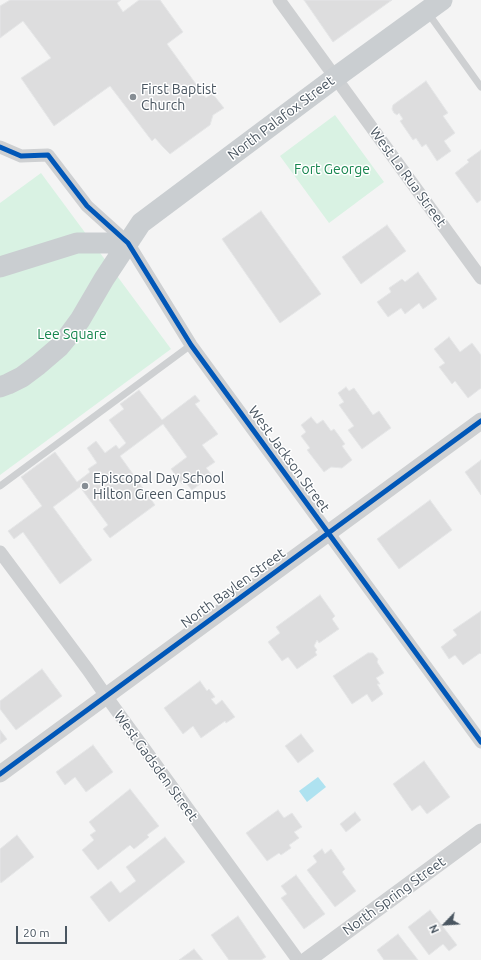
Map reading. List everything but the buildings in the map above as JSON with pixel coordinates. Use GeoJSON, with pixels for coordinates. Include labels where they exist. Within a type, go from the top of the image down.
{"type":"FeatureCollection","features":[{"type":"Feature","properties":{"kind":"main road","name":"North Palafox Street"},"geometry":{"type":"LineString","coordinates":[[0,387],[33,369],[59,347],[80,320],[104,279],[141,223],[336,77],[434,6]]}},
{"type":"Feature","properties":{"kind":"main road"},"geometry":{"type":"LineString","coordinates":[[0,267],[77,243],[128,243]]}},
{"type":"Feature","properties":{"kind":"street","name":"West La Rua Street"},"geometry":{"type":"LineString","coordinates":[[279,0],[481,278]]}},
{"type":"Feature","properties":{"kind":"street","name":"West Jackson Street"},"geometry":{"type":"LineString","coordinates":[[0,147],[21,156],[48,155],[86,206],[128,243],[191,345],[481,742]]}},
{"type":"Feature","properties":{"kind":"street","name":"North Baylen Street"},"geometry":{"type":"LineString","coordinates":[[0,774],[481,421]]}},
{"type":"Feature","properties":{"kind":"street","name":"West Gadsden Street"},"geometry":{"type":"LineString","coordinates":[[0,552],[88,670],[298,960]]}},
{"type":"Feature","properties":{"kind":"street","name":"North Spring Street"},"geometry":{"type":"LineString","coordinates":[[307,960],[481,832]]}},
{"type":"Feature","properties":{"kind":"lane"},"geometry":{"type":"LineString","coordinates":[[434,6],[481,87]]}},
{"type":"Feature","properties":{"kind":"lane"},"geometry":{"type":"LineString","coordinates":[[0,486],[191,345]]}},
{"type":"Feature","properties":{"kind":"green space","name":"Fort George"},"geometry":{"type":"Polygon","coordinates":[[[335,115],[384,182],[329,223],[280,156],[335,115]]]}},
{"type":"Feature","properties":{"kind":"green space","name":"Lee Square"},"geometry":{"type":"Polygon","coordinates":[[[41,173],[171,349],[0,475],[0,203],[41,173]]]}},
{"type":"Feature","properties":{"kind":"water"},"geometry":{"type":"Polygon","coordinates":[[[318,777],[326,787],[307,802],[299,791],[318,777]]]}},
{"type":"Feature","properties":{"kind":"cycle path"},"geometry":{"type":"LineString","coordinates":[[0,147],[21,156],[48,155],[87,206],[128,243],[191,345],[481,742]]}},
{"type":"Feature","properties":{"kind":"cycle path"},"geometry":{"type":"LineString","coordinates":[[0,774],[481,421]]}},
{"type":"Feature","properties":{"kind":"place","name":"First Baptist Church"},"geometry":{"type":"Point","coordinates":[133,97]}},
{"type":"Feature","properties":{"kind":"place","name":"Episcopal Day School Hilton Green Campus"},"geometry":{"type":"Point","coordinates":[85,486]}}]}
